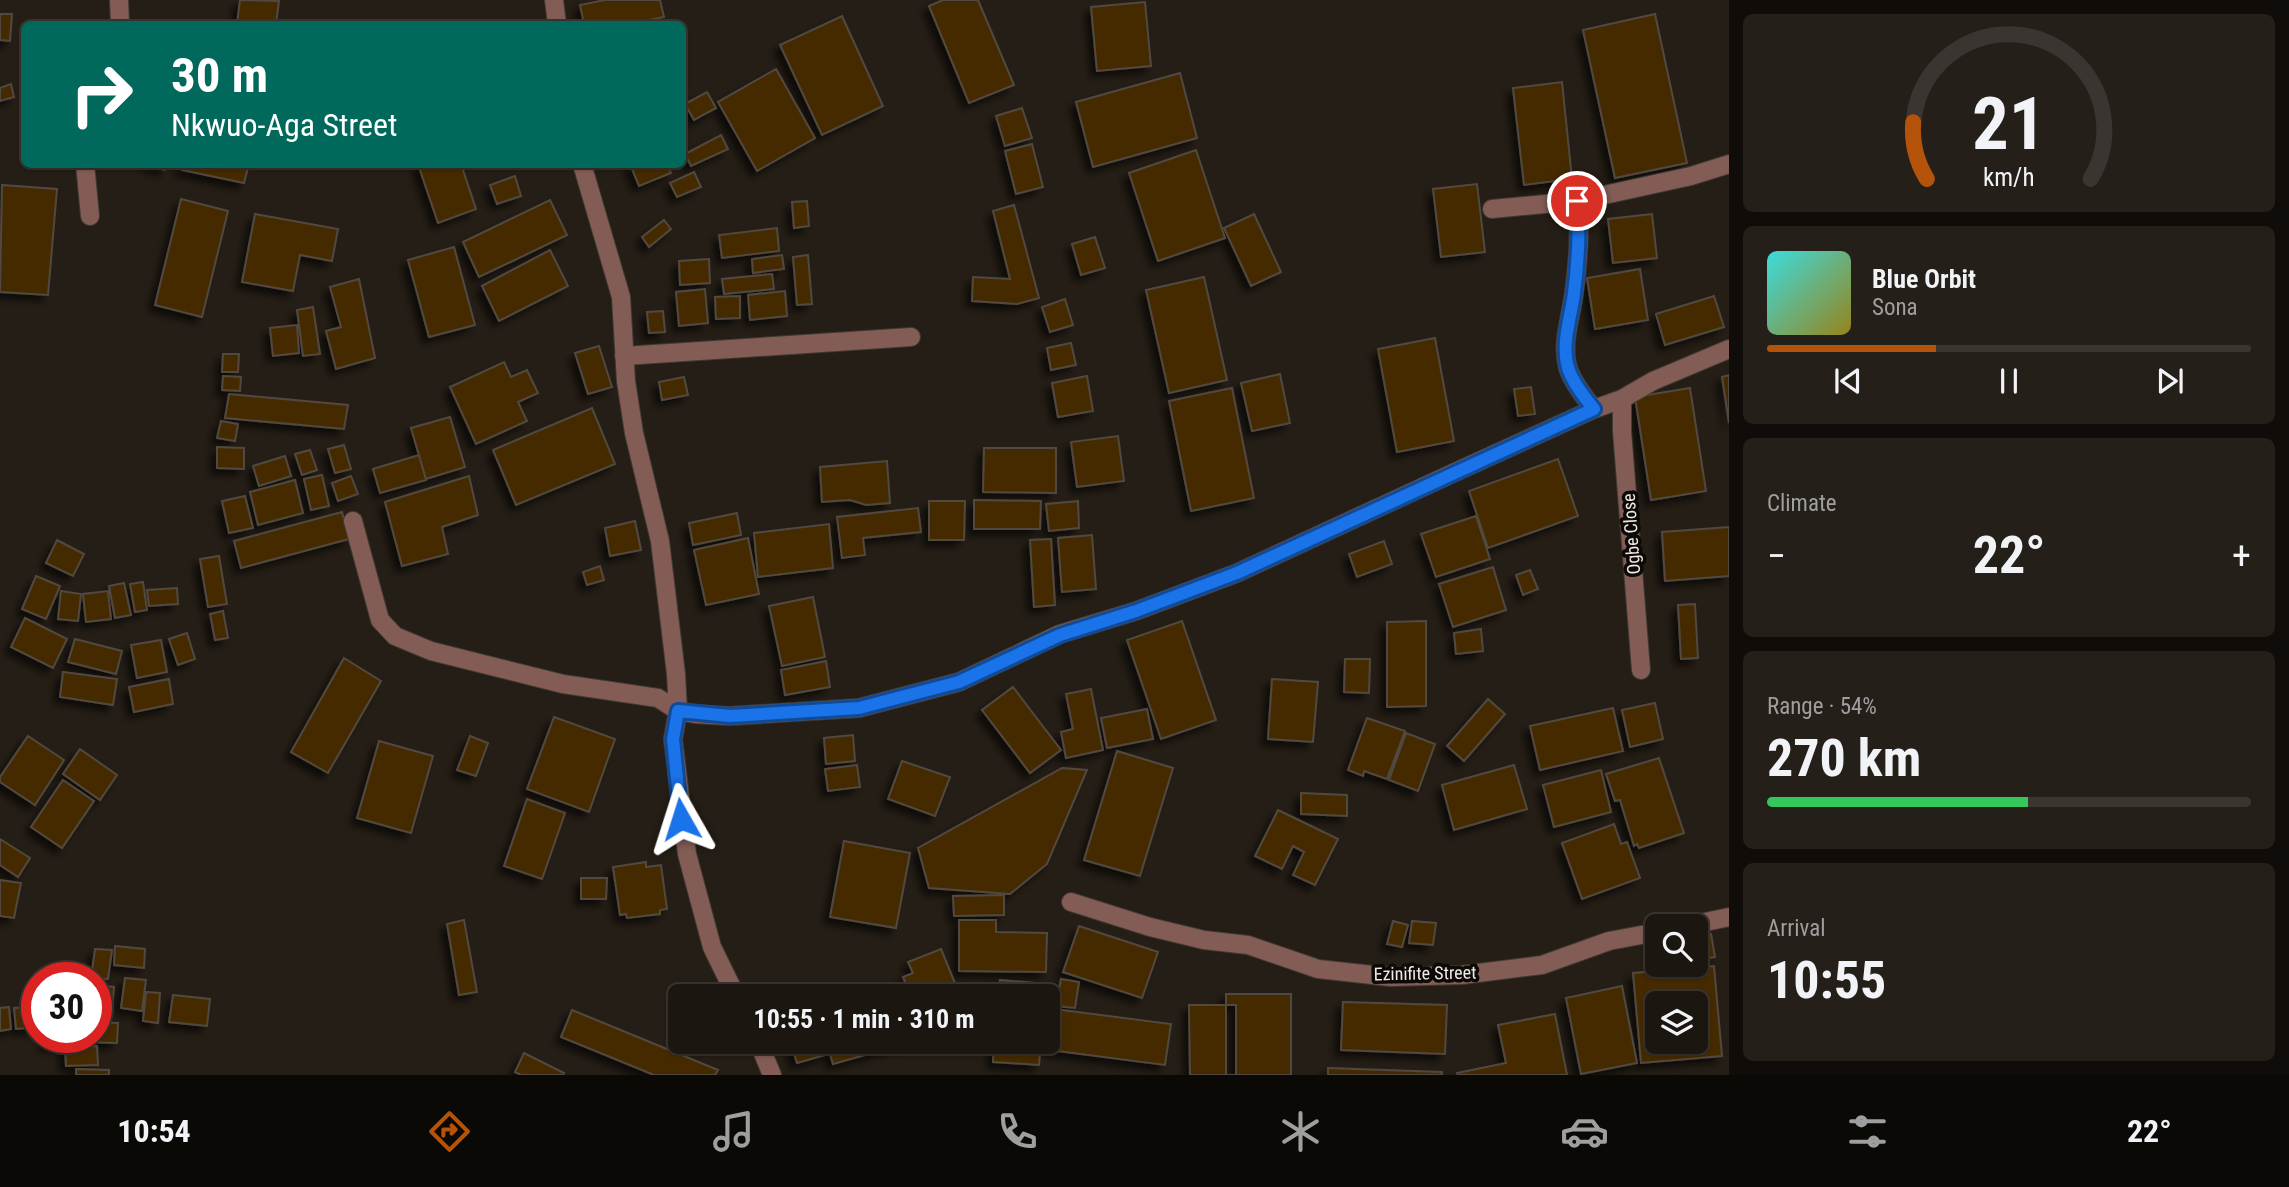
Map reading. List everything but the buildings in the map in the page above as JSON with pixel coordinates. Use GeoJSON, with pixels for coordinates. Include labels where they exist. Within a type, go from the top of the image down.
{"type":"FeatureCollection","features":[{"type":"Feature","properties":{"kind":"street"},"geometry":{"type":"LineString","coordinates":[[119,0],[120,21]]}},
{"type":"Feature","properties":{"kind":"street"},"geometry":{"type":"LineString","coordinates":[[554,0],[557,21]]}},
{"type":"Feature","properties":{"kind":"street"},"geometry":{"type":"LineString","coordinates":[[1492,209],[1577,201],[1691,176],[1729,164]]}},
{"type":"Feature","properties":{"kind":"street"},"geometry":{"type":"LineString","coordinates":[[85,168],[90,216]]}},
{"type":"Feature","properties":{"kind":"street"},"geometry":{"type":"LineString","coordinates":[[583,168],[621,297],[624,356],[634,433],[660,541],[678,711],[673,739],[687,854],[712,947],[730,984]]}},
{"type":"Feature","properties":{"kind":"street"},"geometry":{"type":"LineString","coordinates":[[1577,201],[1578,264],[1566,346],[1569,368],[1578,388],[1594,409]]}},
{"type":"Feature","properties":{"kind":"street"},"geometry":{"type":"LineString","coordinates":[[624,356],[911,337]]}},
{"type":"Feature","properties":{"kind":"street"},"geometry":{"type":"LineString","coordinates":[[353,521],[380,620],[396,636],[431,651],[563,684],[658,698],[678,711],[730,716],[859,708],[959,682],[1060,635],[1136,611],[1237,573],[1594,409],[1622,399],[1653,381],[1729,349]]}},
{"type":"Feature","properties":{"kind":"street","name":"Ogbe Close"},"geometry":{"type":"LineString","coordinates":[[1622,399],[1622,431],[1641,670]]}},
{"type":"Feature","properties":{"kind":"street","name":"Ezinifite Street"},"geometry":{"type":"LineString","coordinates":[[1071,902],[1150,927],[1204,940],[1248,945],[1318,969],[1391,977],[1462,975],[1542,965],[1609,941],[1645,934]]}},
{"type":"Feature","properties":{"kind":"street"},"geometry":{"type":"LineString","coordinates":[[1708,921],[1729,917]]}},
{"type":"Feature","properties":{"kind":"street"},"geometry":{"type":"LineString","coordinates":[[763,1054],[772,1075]]}},
{"type":"Feature","properties":{"kind":"route"},"geometry":{"type":"LineString","coordinates":[[681,819],[673,739],[678,711],[730,716],[859,708],[959,682],[1060,635],[1136,611],[1237,573],[1594,409],[1578,388],[1569,368],[1566,346],[1578,264],[1577,201]]}}]}
